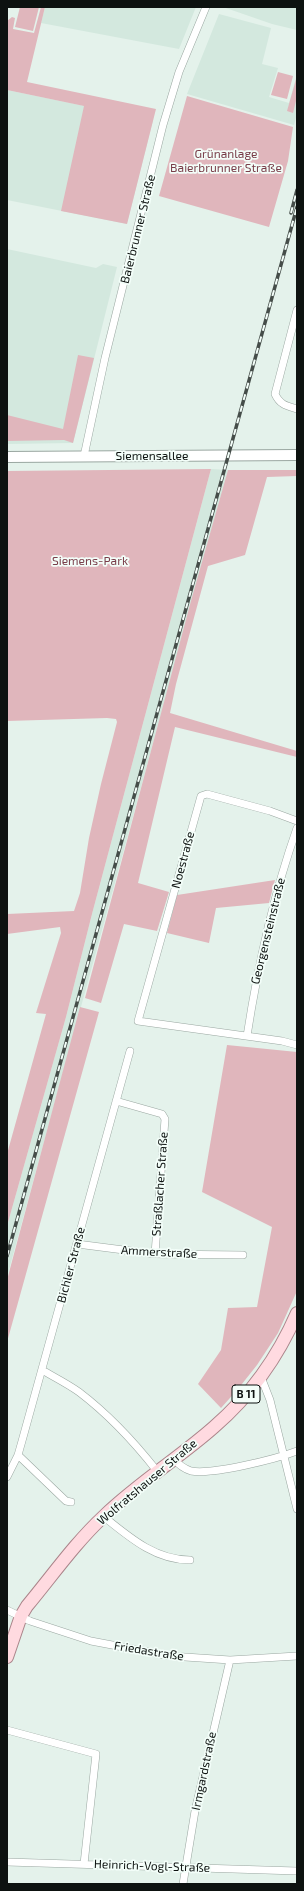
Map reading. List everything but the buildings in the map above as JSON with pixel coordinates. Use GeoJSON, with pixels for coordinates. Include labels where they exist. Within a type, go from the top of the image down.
{"type":"FeatureCollection","features":[{"type":"Feature","properties":{"kind":"main road","name":"Siemensallee"},"geometry":{"type":"LineString","coordinates":[[7,457],[297,456]]}},
{"type":"Feature","properties":{"kind":"main road","name":"Wolfratshauser Straße"},"geometry":{"type":"LineString","coordinates":[[7,1657],[21,1616],[27,1606],[103,1516],[157,1471],[214,1427],[239,1403],[261,1377],[276,1355],[297,1313]]}},
{"type":"Feature","properties":{"kind":"street","name":"Baierbrunner Straße"},"geometry":{"type":"LineString","coordinates":[[84,456],[105,358],[163,125],[180,72],[206,7]]}},
{"type":"Feature","properties":{"kind":"street"},"geometry":{"type":"LineString","coordinates":[[297,310],[275,394],[278,401],[284,405],[297,409]]}},
{"type":"Feature","properties":{"kind":"street","name":"Noestraße"},"geometry":{"type":"LineString","coordinates":[[246,1036],[174,1028],[138,1021],[201,796],[207,794],[270,811],[297,821]]}},
{"type":"Feature","properties":{"kind":"street","name":"Georgensteinstraße"},"geometry":{"type":"LineString","coordinates":[[246,1036],[259,963],[270,916],[297,828]]}},
{"type":"Feature","properties":{"kind":"street"},"geometry":{"type":"LineString","coordinates":[[246,1036],[297,1045]]}},
{"type":"Feature","properties":{"kind":"street","name":"Bichler Straße"},"geometry":{"type":"LineString","coordinates":[[7,1477],[18,1455],[130,1051]]}},
{"type":"Feature","properties":{"kind":"street","name":"Straßlacher Straße"},"geometry":{"type":"LineString","coordinates":[[116,1101],[162,1114],[165,1119],[155,1254]]}},
{"type":"Feature","properties":{"kind":"street","name":"Ammerstraße"},"geometry":{"type":"LineString","coordinates":[[77,1244],[155,1254],[243,1255]]}},
{"type":"Feature","properties":{"kind":"street"},"geometry":{"type":"LineString","coordinates":[[42,1370],[78,1391],[91,1401],[126,1436],[157,1471]]}},
{"type":"Feature","properties":{"kind":"street"},"geometry":{"type":"LineString","coordinates":[[261,1377],[270,1400],[297,1510]]}},
{"type":"Feature","properties":{"kind":"street"},"geometry":{"type":"LineString","coordinates":[[174,1459],[186,1469],[200,1472],[214,1471],[283,1456],[297,1451]]}},
{"type":"Feature","properties":{"kind":"street"},"geometry":{"type":"LineString","coordinates":[[18,1455],[66,1501],[72,1502]]}},
{"type":"Feature","properties":{"kind":"street"},"geometry":{"type":"LineString","coordinates":[[103,1516],[126,1535],[148,1550],[178,1560],[190,1560]]}},
{"type":"Feature","properties":{"kind":"street","name":"Friedastraße"},"geometry":{"type":"LineString","coordinates":[[7,1610],[91,1641],[170,1656],[230,1660],[297,1656]]}},
{"type":"Feature","properties":{"kind":"street","name":"Irmgardstraße"},"geometry":{"type":"LineString","coordinates":[[183,1884],[196,1804],[230,1660]]}},
{"type":"Feature","properties":{"kind":"street"},"geometry":{"type":"LineString","coordinates":[[7,1730],[96,1754],[84,1864]]}},
{"type":"Feature","properties":{"kind":"street","name":"Heinrich-Vogl-Straße"},"geometry":{"type":"LineString","coordinates":[[7,1862],[297,1871]]}},
{"type":"Feature","properties":{"kind":"shaded area"},"geometry":{"type":"Polygon","coordinates":[[[45,7],[196,7],[179,49],[41,23],[45,7]]]}},
{"type":"Feature","properties":{"kind":"shaded area"},"geometry":{"type":"Polygon","coordinates":[[[223,7],[297,7],[297,30],[272,24],[223,7]]]}},
{"type":"Feature","properties":{"kind":"shaded area"},"geometry":{"type":"Polygon","coordinates":[[[219,14],[271,28],[262,64],[278,68],[269,97],[289,103],[297,74],[297,114],[294,125],[187,94],[219,14]]]}},
{"type":"Feature","properties":{"kind":"shaded area"},"geometry":{"type":"Polygon","coordinates":[[[7,90],[153,120],[127,224],[7,200],[7,90]]]}},
{"type":"Feature","properties":{"kind":"shaded area"},"geometry":{"type":"Polygon","coordinates":[[[7,249],[96,268],[103,264],[117,267],[73,443],[7,444],[7,249]]]}},
{"type":"Feature","properties":{"kind":"shaded area"},"geometry":{"type":"Polygon","coordinates":[[[211,469],[228,470],[7,1277],[7,1226],[66,1017],[92,914],[211,469]]]}},
{"type":"Feature","properties":{"kind":"green space"},"geometry":{"type":"Polygon","coordinates":[[[20,7],[39,7],[33,31],[15,27],[20,7]]]}},
{"type":"Feature","properties":{"kind":"green space"},"geometry":{"type":"Polygon","coordinates":[[[41,7],[45,7],[27,82],[156,109],[127,224],[61,211],[84,106],[7,90],[7,21],[12,17],[15,18],[13,29],[34,33],[41,7]]]}},
{"type":"Feature","properties":{"kind":"green space"},"geometry":{"type":"Polygon","coordinates":[[[278,72],[293,76],[287,99],[271,95],[278,72]]]}},
{"type":"Feature","properties":{"kind":"green space"},"geometry":{"type":"Polygon","coordinates":[[[297,76],[297,97],[293,113],[287,111],[297,76]]]}},
{"type":"Feature","properties":{"kind":"green space","name":"Grünanlage Baierbrunner Straße"},"geometry":{"type":"Polygon","coordinates":[[[187,96],[293,127],[288,161],[269,227],[159,196],[187,96]]]}},
{"type":"Feature","properties":{"kind":"green space"},"geometry":{"type":"Polygon","coordinates":[[[78,355],[94,358],[73,443],[64,440],[7,441],[7,415],[63,429],[78,355]]]}},
{"type":"Feature","properties":{"kind":"green space","name":"Siemens-Park"},"geometry":{"type":"Polygon","coordinates":[[[211,469],[92,914],[66,1017],[7,1226],[7,1154],[46,1014],[36,1013],[61,933],[60,927],[7,934],[7,914],[74,911],[80,893],[89,838],[117,722],[116,719],[107,718],[7,721],[7,471],[211,469]]]}},
{"type":"Feature","properties":{"kind":"green space"},"geometry":{"type":"Polygon","coordinates":[[[228,470],[297,470],[297,476],[267,477],[245,555],[208,566],[176,684],[170,713],[297,751],[297,757],[175,727],[138,883],[169,892],[157,931],[124,924],[101,1003],[85,998],[191,601],[228,470]]]}},
{"type":"Feature","properties":{"kind":"green space"},"geometry":{"type":"Polygon","coordinates":[[[275,880],[269,903],[216,908],[209,943],[167,933],[177,895],[275,880]]]}},
{"type":"Feature","properties":{"kind":"green space"},"geometry":{"type":"Polygon","coordinates":[[[80,1007],[99,1012],[7,1342],[7,1280],[80,1007]]]}},
{"type":"Feature","properties":{"kind":"green space"},"geometry":{"type":"Polygon","coordinates":[[[227,1045],[297,1052],[297,1291],[278,1333],[257,1365],[221,1408],[198,1384],[221,1350],[228,1308],[257,1307],[272,1227],[202,1192],[227,1045]]]}},
{"type":"Feature","properties":{"kind":"railway"},"geometry":{"type":"LineString","coordinates":[[291,213],[297,190]]}},
{"type":"Feature","properties":{"kind":"railway"},"geometry":{"type":"LineString","coordinates":[[7,1256],[297,207]]}}]}
